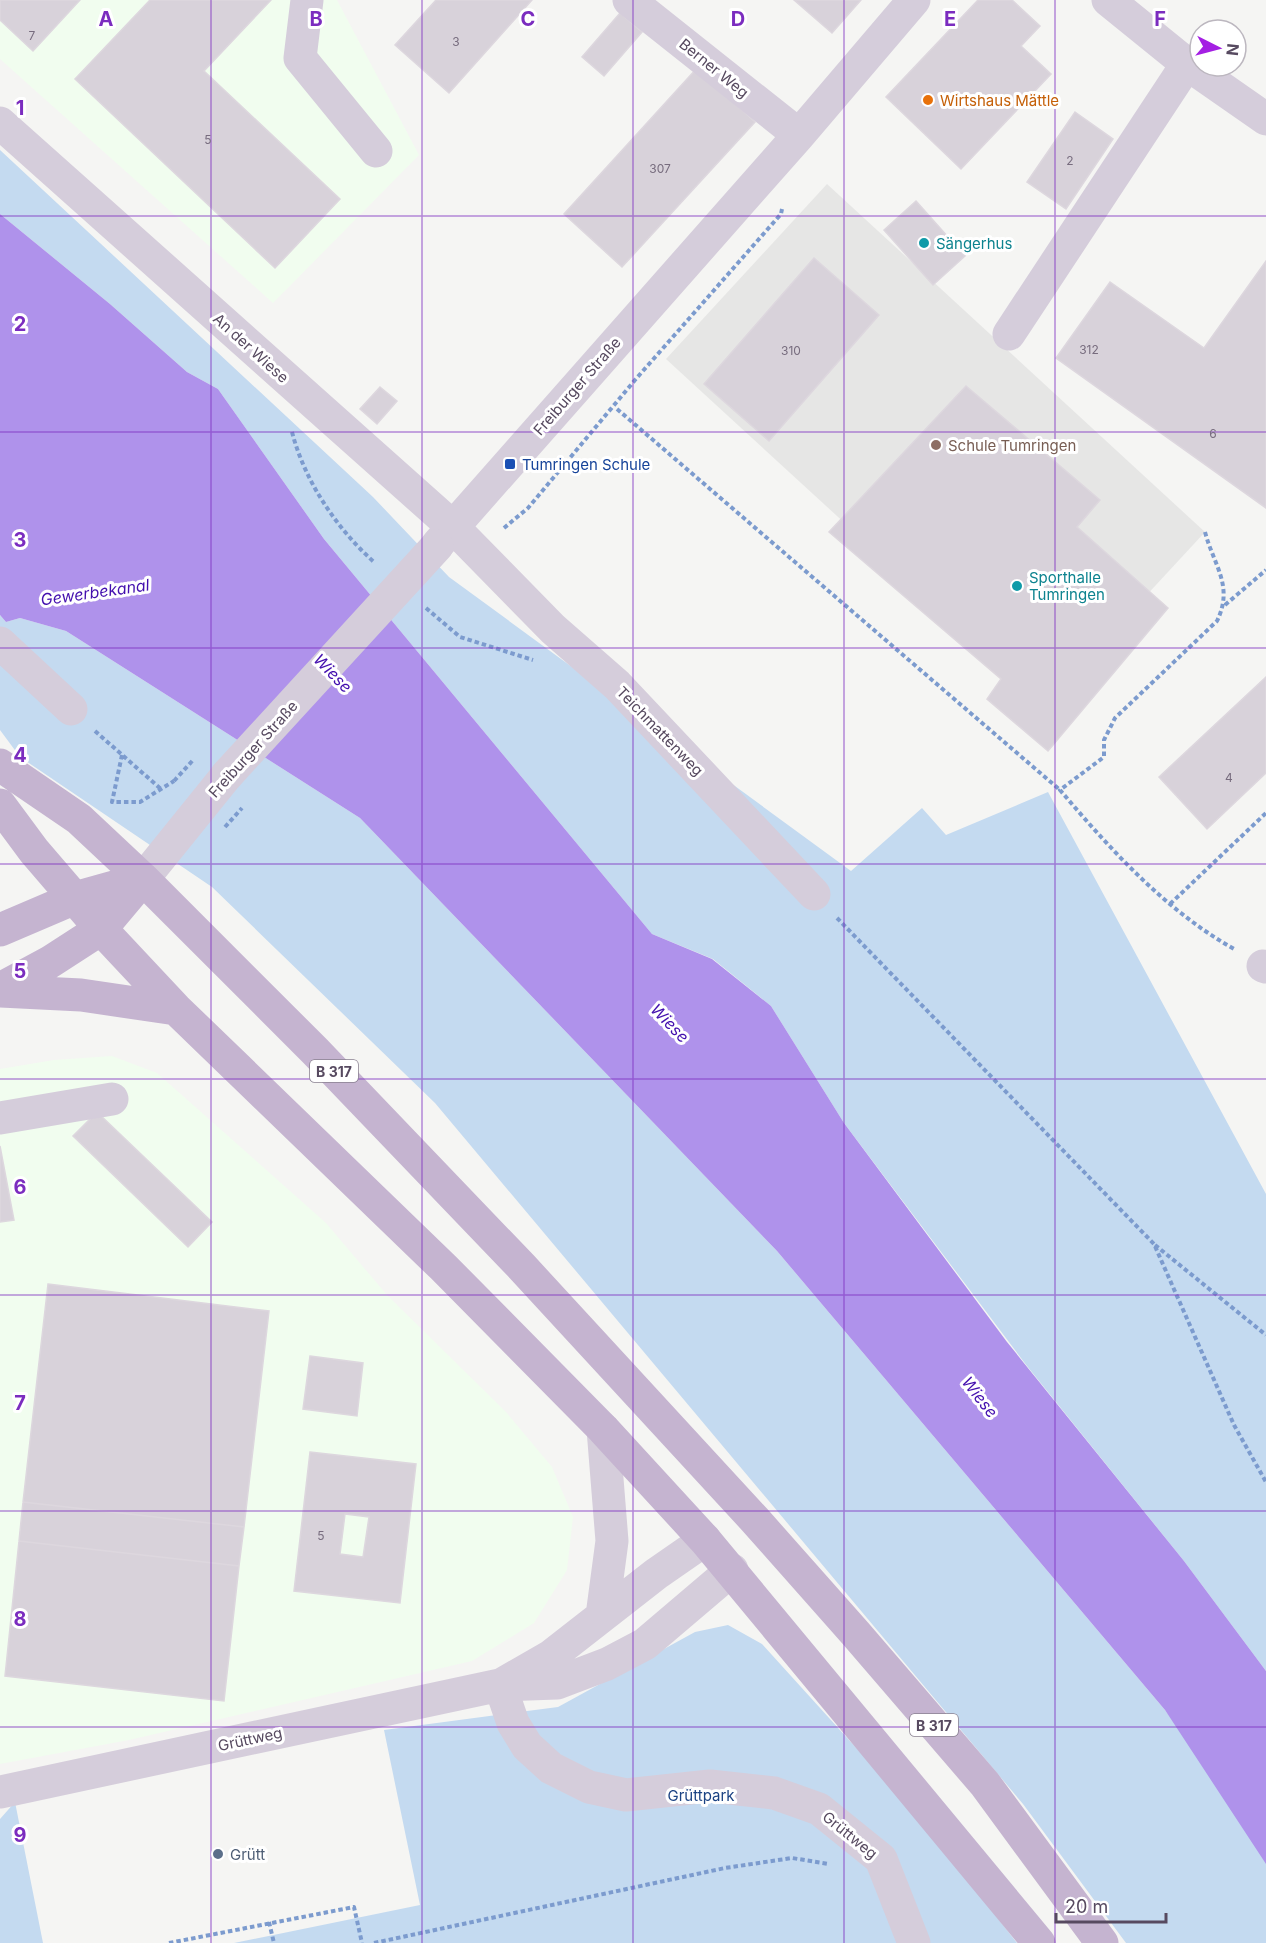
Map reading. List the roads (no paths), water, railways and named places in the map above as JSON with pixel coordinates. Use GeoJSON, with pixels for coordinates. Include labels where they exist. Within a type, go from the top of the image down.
{"type":"FeatureCollection","features":[{"type":"Feature","properties":{"kind":"main road","name":"B 317"},"geometry":{"type":"LineString","coordinates":[[0,765],[79,819],[143,879],[315,1051],[490,1234],[755,1520],[985,1784],[1102,1943]]}},
{"type":"Feature","properties":{"kind":"main road"},"geometry":{"type":"LineString","coordinates":[[0,805],[34,851],[101,929],[176,1009],[443,1267],[603,1429],[705,1540],[1039,1943]]}},
{"type":"Feature","properties":{"kind":"main road"},"geometry":{"type":"LineString","coordinates":[[0,930],[75,897],[143,879]]}},
{"type":"Feature","properties":{"kind":"main road"},"geometry":{"type":"LineString","coordinates":[[0,990],[50,962],[101,929],[143,879]]}},
{"type":"Feature","properties":{"kind":"main road"},"geometry":{"type":"LineString","coordinates":[[0,990],[81,995],[176,1009]]}},
{"type":"Feature","properties":{"kind":"main road"},"geometry":{"type":"LineString","coordinates":[[705,1540],[755,1520]]}},
{"type":"Feature","properties":{"kind":"main road"},"geometry":{"type":"LineString","coordinates":[[732,1570],[755,1520]]}},
{"type":"Feature","properties":{"kind":"street"},"geometry":{"type":"LineString","coordinates":[[307,0],[300,58],[376,151]]}},
{"type":"Feature","properties":{"kind":"street","name":"Berner Weg"},"geometry":{"type":"LineString","coordinates":[[629,0],[799,135]]}},
{"type":"Feature","properties":{"kind":"street","name":"Freiburger Straße"},"geometry":{"type":"LineString","coordinates":[[143,879],[227,776],[445,536],[799,135],[914,0]]}},
{"type":"Feature","properties":{"kind":"street"},"geometry":{"type":"LineString","coordinates":[[1108,0],[1187,64],[1266,118]]}},
{"type":"Feature","properties":{"kind":"street"},"geometry":{"type":"LineString","coordinates":[[1009,334],[1187,64]]}},
{"type":"Feature","properties":{"kind":"street","name":"An der Wiese"},"geometry":{"type":"LineString","coordinates":[[0,123],[288,381],[445,536],[499,576]]}},
{"type":"Feature","properties":{"kind":"street","name":"Teichmattenweg"},"geometry":{"type":"LineString","coordinates":[[499,576],[553,629],[617,685],[814,894]]}},
{"type":"Feature","properties":{"kind":"street"},"geometry":{"type":"LineString","coordinates":[[4,654],[71,709]]}},
{"type":"Feature","properties":{"kind":"street"},"geometry":{"type":"LineString","coordinates":[[0,1118],[112,1099]]}},
{"type":"Feature","properties":{"kind":"street"},"geometry":{"type":"LineString","coordinates":[[602,1616],[612,1541],[603,1429]]}},
{"type":"Feature","properties":{"kind":"street","name":"Grüttweg"},"geometry":{"type":"LineString","coordinates":[[500,1684],[552,1656],[656,1574],[705,1540]]}},
{"type":"Feature","properties":{"kind":"street","name":"Grüttweg"},"geometry":{"type":"LineString","coordinates":[[0,1792],[500,1684],[557,1683],[607,1664],[645,1644],[732,1570]]}},
{"type":"Feature","properties":{"kind":"street","name":"Grüttweg"},"geometry":{"type":"LineString","coordinates":[[500,1684],[513,1723],[527,1746],[551,1768],[589,1787],[626,1795],[710,1786],[774,1793],[819,1809],[881,1859],[914,1943]]}},
{"type":"Feature","properties":{"kind":"water"},"geometry":{"type":"Polygon","coordinates":[[[0,214],[110,304],[187,372],[218,389],[324,539],[652,934],[712,959],[771,1006],[844,1123],[1007,1342],[1184,1561],[1266,1671],[1266,1864],[1165,1710],[777,1251],[360,818],[66,631],[20,618],[6,622],[0,615],[0,214]]]}},
{"type":"Feature","properties":{"kind":"place","name":"Wirtshaus Mättle"},"geometry":{"type":"Point","coordinates":[928,100]}},
{"type":"Feature","properties":{"kind":"place","name":"Sängerhus"},"geometry":{"type":"Point","coordinates":[924,243]}},
{"type":"Feature","properties":{"kind":"place","name":"Schule Tumringen"},"geometry":{"type":"Point","coordinates":[936,445]}},
{"type":"Feature","properties":{"kind":"place","name":"Tumringen Schule"},"geometry":{"type":"Point","coordinates":[510,464]}},
{"type":"Feature","properties":{"kind":"place","name":"Sporthalle Tumringen"},"geometry":{"type":"Point","coordinates":[1017,586]}},
{"type":"Feature","properties":{"kind":"place","name":"Grütt"},"geometry":{"type":"Point","coordinates":[218,1854]}},
{"type":"Feature","properties":{"kind":"water label","name":"Gewerbekanal"},"geometry":{"type":"Point","coordinates":[95,592]}},
{"type":"Feature","properties":{"kind":"water label","name":"Wiese"},"geometry":{"type":"Point","coordinates":[333,673]}},
{"type":"Feature","properties":{"kind":"water label","name":"Wiese"},"geometry":{"type":"Point","coordinates":[670,1023]}},
{"type":"Feature","properties":{"kind":"water label","name":"Wiese"},"geometry":{"type":"Point","coordinates":[980,1397]}},
{"type":"Feature","properties":{"kind":"park label","name":"Grüttpark"},"geometry":{"type":"Point","coordinates":[701,1795]}}]}
